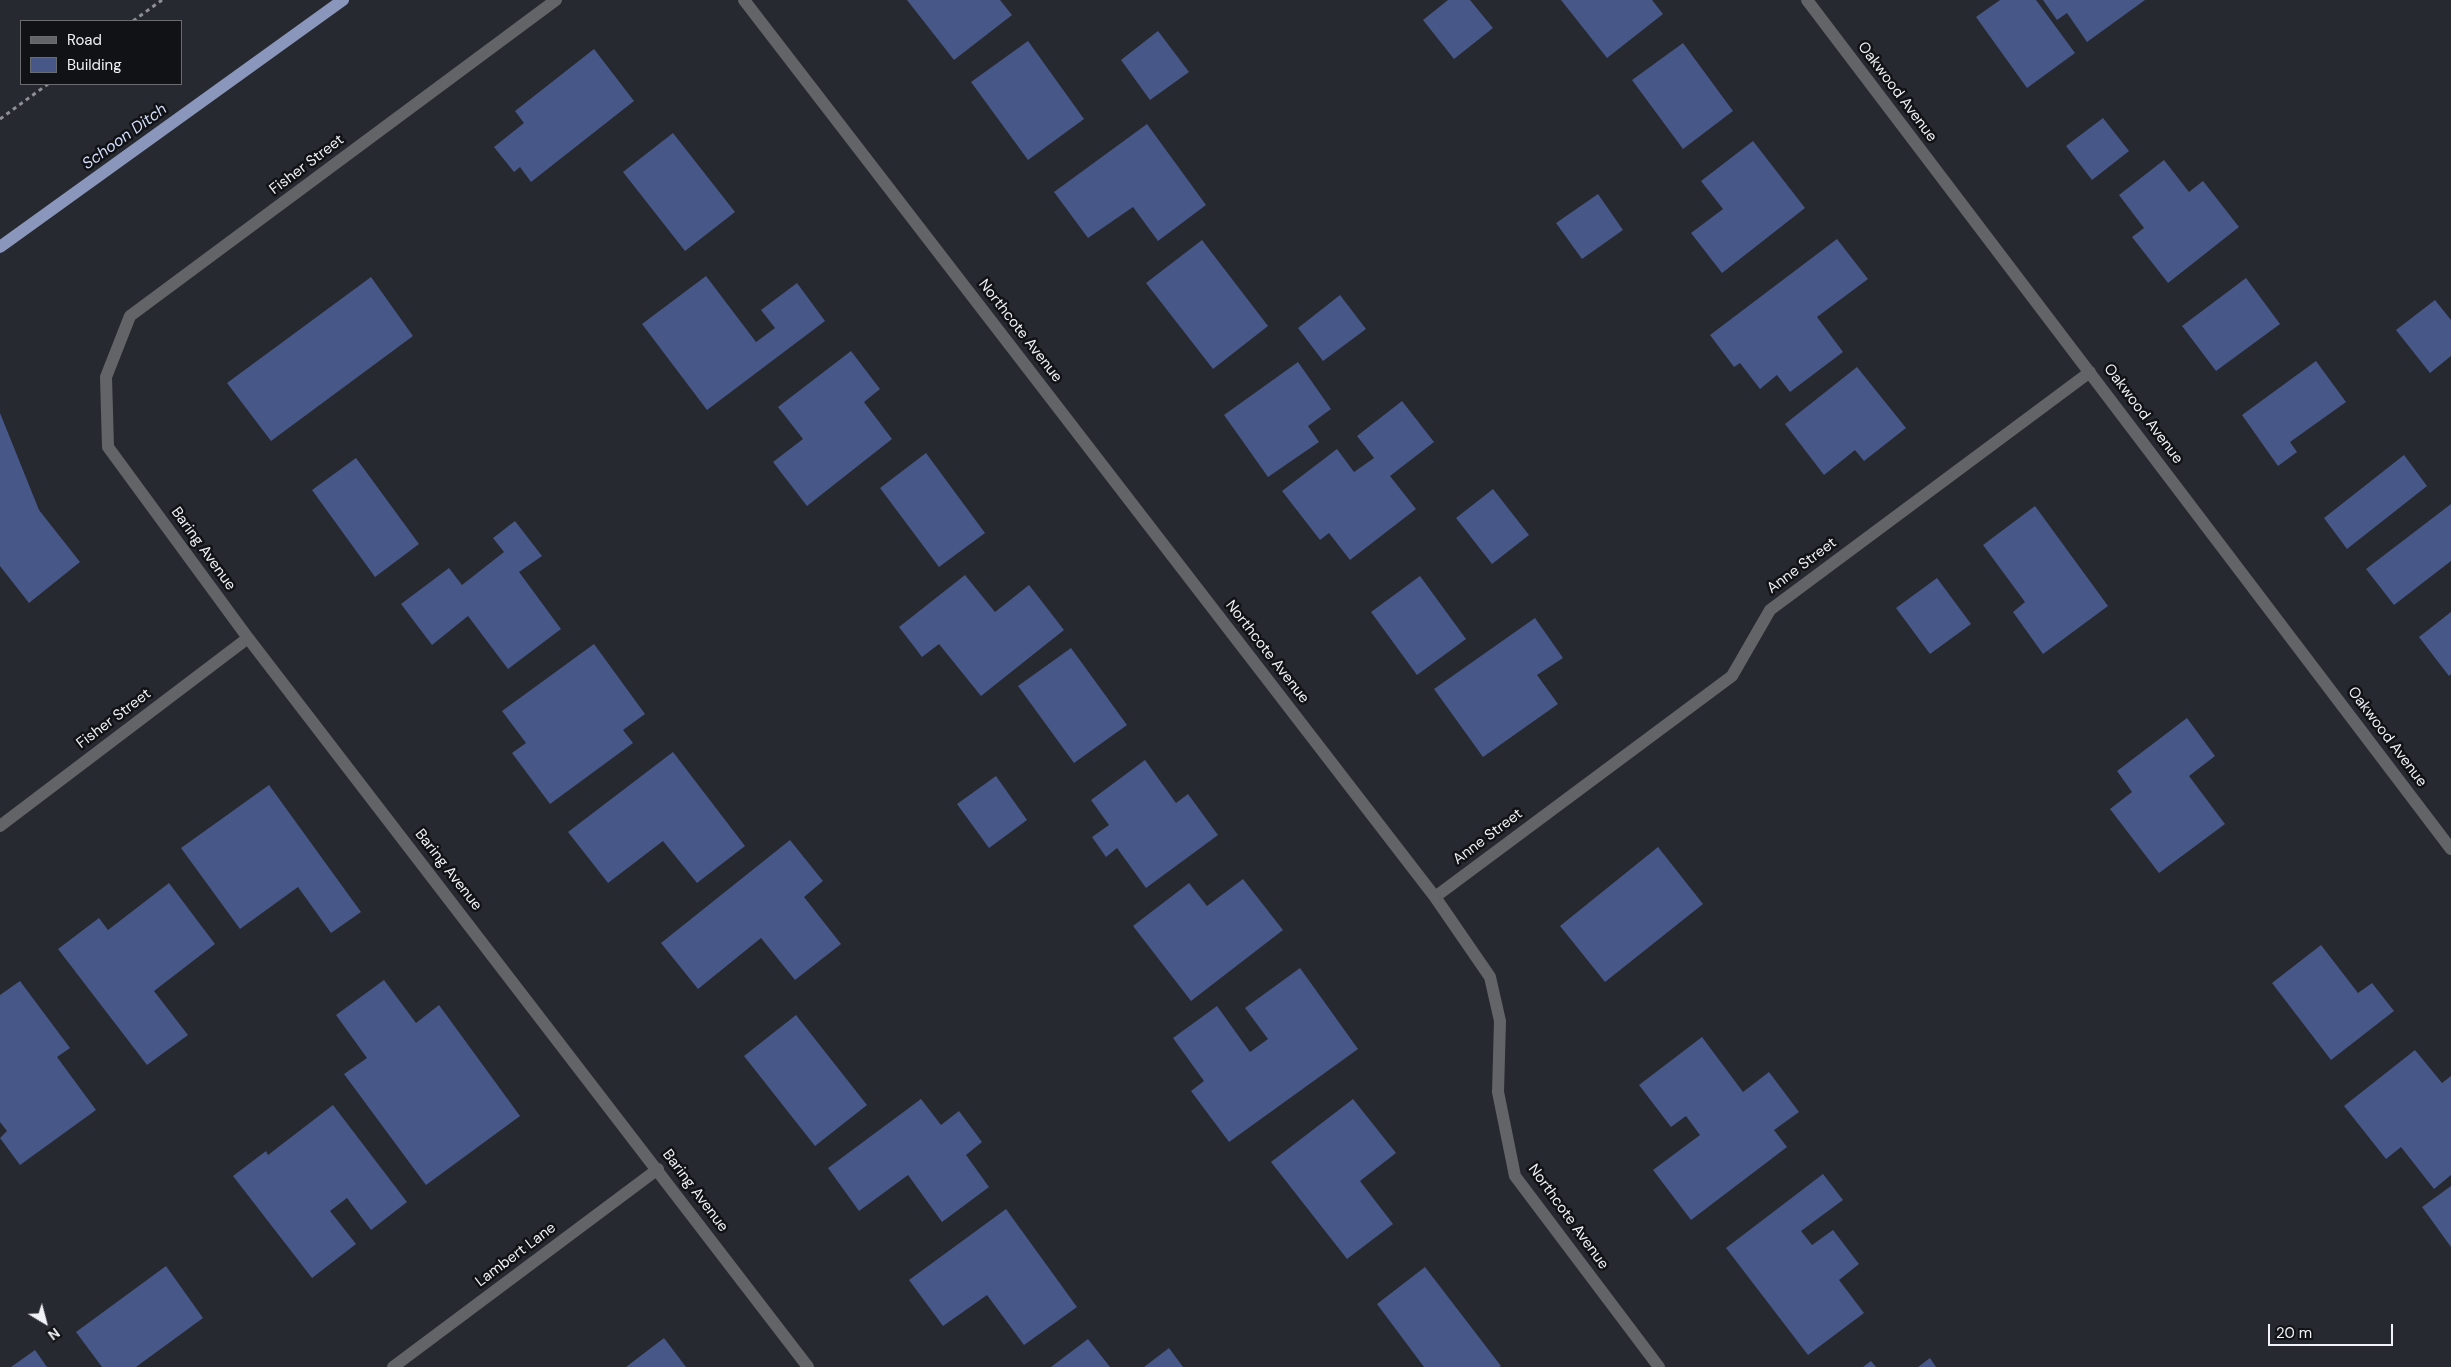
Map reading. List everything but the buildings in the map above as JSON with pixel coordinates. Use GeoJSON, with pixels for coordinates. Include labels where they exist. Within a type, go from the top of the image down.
{"type":"FeatureCollection","features":[{"type":"Feature","properties":{"kind":"street","name":"Fisher Street"},"geometry":{"type":"LineString","coordinates":[[106,377],[130,316],[556,0]]}},
{"type":"Feature","properties":{"kind":"street","name":"Northcote Avenue"},"geometry":{"type":"LineString","coordinates":[[744,0],[1435,897],[1490,977],[1500,1021],[1498,1092],[1514,1176],[1659,1367]]}},
{"type":"Feature","properties":{"kind":"street","name":"Oakwood Avenue"},"geometry":{"type":"LineString","coordinates":[[1807,0],[2451,849]]}},
{"type":"Feature","properties":{"kind":"street","name":"Anne Street"},"geometry":{"type":"LineString","coordinates":[[1435,897],[1732,676],[1770,610],[2090,372]]}},
{"type":"Feature","properties":{"kind":"street","name":"Baring Avenue"},"geometry":{"type":"LineString","coordinates":[[106,377],[108,447],[248,638],[658,1169],[808,1367]]}},
{"type":"Feature","properties":{"kind":"street","name":"Fisher Street"},"geometry":{"type":"LineString","coordinates":[[0,826],[248,638]]}},
{"type":"Feature","properties":{"kind":"street","name":"Lambert Lane"},"geometry":{"type":"LineString","coordinates":[[393,1367],[658,1169]]}},
{"type":"Feature","properties":{"kind":"path"},"geometry":{"type":"LineString","coordinates":[[134,20],[162,0]]}},
{"type":"Feature","properties":{"kind":"path"},"geometry":{"type":"LineString","coordinates":[[0,119],[47,85]]}},
{"type":"Feature","properties":{"kind":"waterway","name":"Schoon Ditch"},"geometry":{"type":"LineString","coordinates":[[0,247],[343,0]]}}]}
